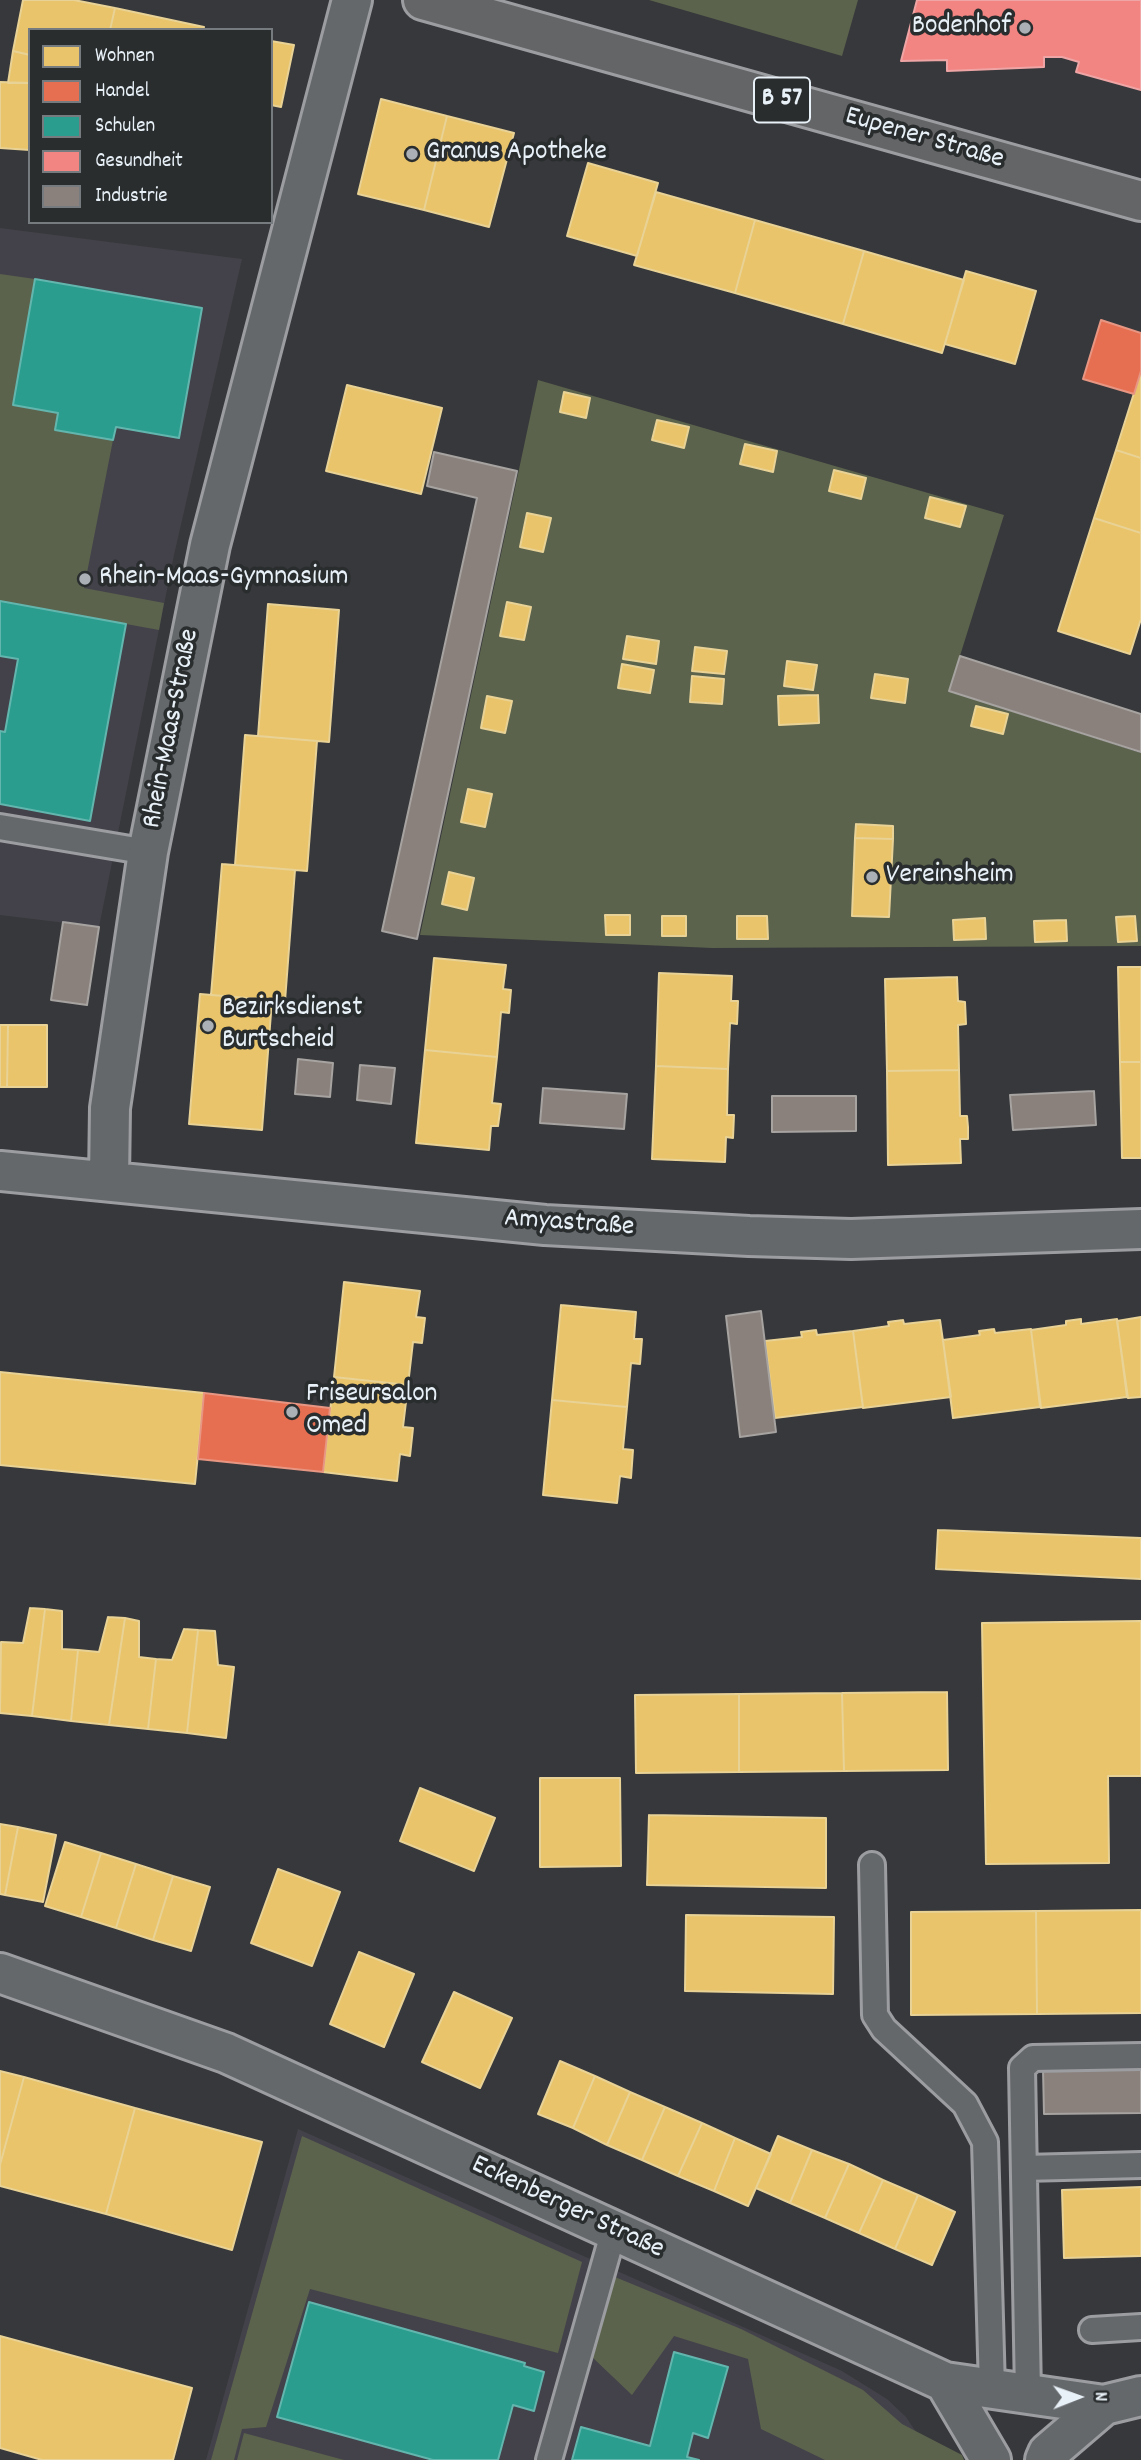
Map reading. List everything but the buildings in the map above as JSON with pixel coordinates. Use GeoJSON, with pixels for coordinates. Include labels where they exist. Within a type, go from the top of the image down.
{"type":"FeatureCollection","features":[{"type":"Feature","properties":{"kind":"main road","name":"Eupener Straße"},"geometry":{"type":"LineString","coordinates":[[424,0],[1141,201]]}},
{"type":"Feature","properties":{"kind":"street","name":"Rhein-Maas-Straße"},"geometry":{"type":"LineString","coordinates":[[109,1180],[110,1108],[148,852],[210,545],[352,0]]}},
{"type":"Feature","properties":{"kind":"street","name":"Amyastraße"},"geometry":{"type":"LineString","coordinates":[[0,1171],[545,1225],[749,1236],[851,1239],[1141,1229]]}},
{"type":"Feature","properties":{"kind":"street","name":"Eckenberger Straße"},"geometry":{"type":"LineString","coordinates":[[0,1973],[226,2053],[945,2382],[1104,2405],[1141,2396]]}},
{"type":"Feature","properties":{"kind":"street"},"geometry":{"type":"LineString","coordinates":[[945,2382],[991,2460]]}},
{"type":"Feature","properties":{"kind":"street"},"geometry":{"type":"LineString","coordinates":[[1045,2460],[1048,2453],[1104,2405]]}},
{"type":"Feature","properties":{"kind":"lane"},"geometry":{"type":"LineString","coordinates":[[0,827],[148,852]]}},
{"type":"Feature","properties":{"kind":"lane"},"geometry":{"type":"LineString","coordinates":[[872,1865],[875,2015],[884,2029],[965,2104],[985,2142],[1010,2391]]}},
{"type":"Feature","properties":{"kind":"lane"},"geometry":{"type":"LineString","coordinates":[[1010,2391],[1024,2168],[1022,2068],[1026,2061],[1033,2058],[1141,2056]]}},
{"type":"Feature","properties":{"kind":"lane"},"geometry":{"type":"LineString","coordinates":[[1024,2168],[1141,2165]]}},
{"type":"Feature","properties":{"kind":"lane"},"geometry":{"type":"LineString","coordinates":[[549,2460],[614,2230]]}},
{"type":"Feature","properties":{"kind":"lane"},"geometry":{"type":"LineString","coordinates":[[1092,2330],[1141,2326]]}},
{"type":"Feature","properties":{"kind":"shaded area","name":"Rhein-Maas-Gymnasium"},"geometry":{"type":"Polygon","coordinates":[[[0,228],[242,259],[174,555],[99,927],[0,915],[0,228]]]}},
{"type":"Feature","properties":{"kind":"shaded area"},"geometry":{"type":"Polygon","coordinates":[[[298,2129],[842,2371],[887,2399],[906,2417],[935,2460],[206,2460],[298,2129]]]}},
{"type":"Feature","properties":{"kind":"green space"},"geometry":{"type":"Polygon","coordinates":[[[649,0],[858,0],[842,56],[649,0]]]}},
{"type":"Feature","properties":{"kind":"green space"},"geometry":{"type":"Polygon","coordinates":[[[0,274],[35,279],[13,405],[58,413],[55,430],[113,440],[84,588],[164,603],[159,630],[0,601],[0,274]]]}},
{"type":"Feature","properties":{"kind":"green space"},"geometry":{"type":"Polygon","coordinates":[[[538,380],[1004,515],[949,691],[1141,753],[1141,946],[712,948],[420,935],[538,380]]]}},
{"type":"Feature","properties":{"kind":"green space"},"geometry":{"type":"Polygon","coordinates":[[[302,2136],[582,2262],[558,2353],[310,2289],[266,2427],[242,2429],[234,2460],[211,2460],[302,2136]]]}},
{"type":"Feature","properties":{"kind":"green space"},"geometry":{"type":"Polygon","coordinates":[[[615,2277],[741,2329],[863,2390],[902,2424],[962,2455],[964,2460],[825,2460],[761,2429],[748,2359],[674,2336],[632,2395],[592,2357],[615,2277]]]}},
{"type":"Feature","properties":{"kind":"green space"},"geometry":{"type":"Polygon","coordinates":[[[244,2433],[344,2460],[237,2460],[244,2433]]]}},
{"type":"Feature","properties":{"kind":"place","name":"Bodenhof"},"geometry":{"type":"Point","coordinates":[1025,28]}},
{"type":"Feature","properties":{"kind":"place","name":"Granus Apotheke"},"geometry":{"type":"Point","coordinates":[412,154]}},
{"type":"Feature","properties":{"kind":"place","name":"Rhein-Maas-Gymnasium"},"geometry":{"type":"Point","coordinates":[85,579]}},
{"type":"Feature","properties":{"kind":"place","name":"Vereinsheim"},"geometry":{"type":"Point","coordinates":[872,877]}},
{"type":"Feature","properties":{"kind":"place","name":"Bezirksdienst Burtscheid"},"geometry":{"type":"Point","coordinates":[208,1026]}},
{"type":"Feature","properties":{"kind":"place","name":"Friseursalon Omed"},"geometry":{"type":"Point","coordinates":[292,1412]}}]}
